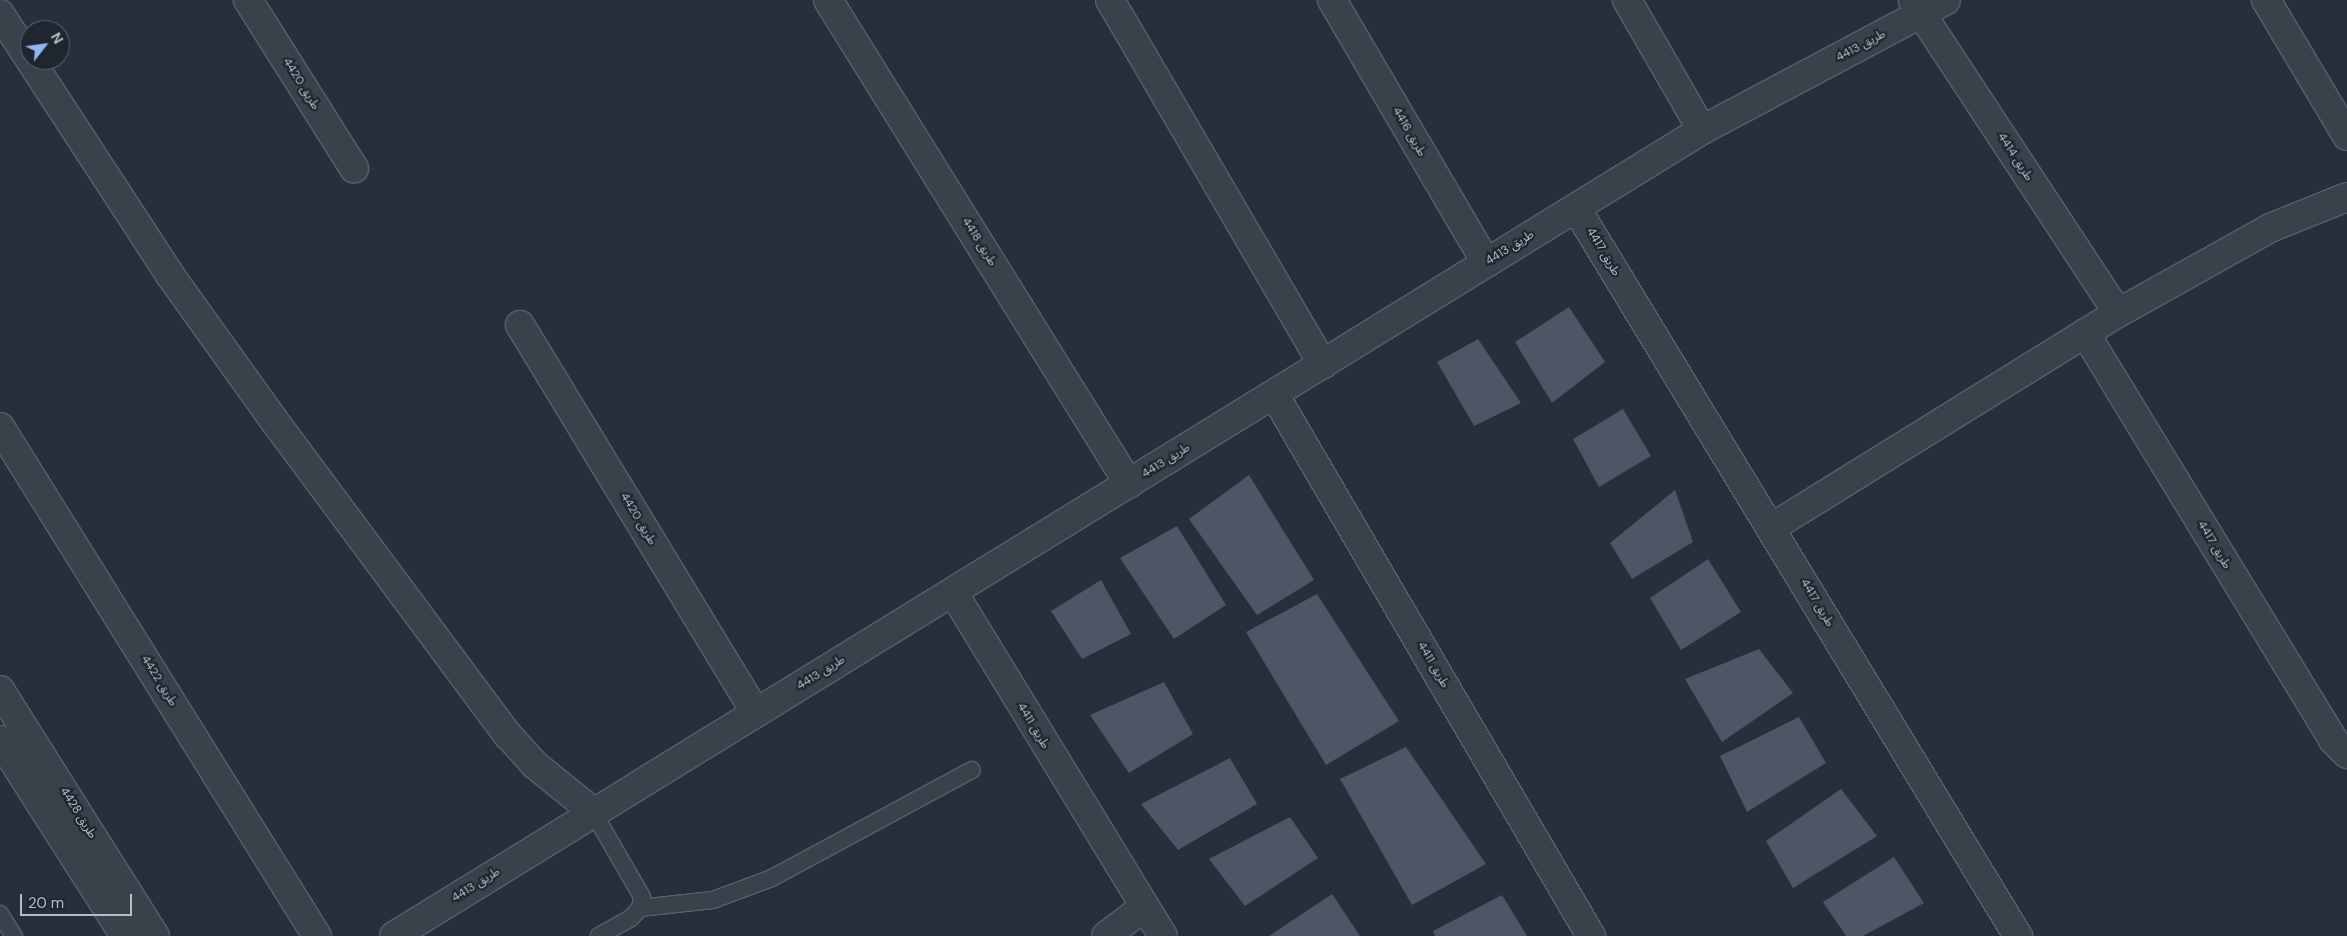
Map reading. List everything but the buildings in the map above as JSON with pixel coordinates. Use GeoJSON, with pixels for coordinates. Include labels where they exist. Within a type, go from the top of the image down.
{"type":"FeatureCollection","features":[{"type":"Feature","properties":{"kind":"street","name":"طريق 4420"},"geometry":{"type":"LineString","coordinates":[[248,0],[354,168]]}},
{"type":"Feature","properties":{"kind":"street","name":"طريق 4418"},"geometry":{"type":"LineString","coordinates":[[828,0],[1129,484]]}},
{"type":"Feature","properties":{"kind":"street"},"geometry":{"type":"LineString","coordinates":[[1110,0],[1323,364]]}},
{"type":"Feature","properties":{"kind":"street","name":"طريق 4416"},"geometry":{"type":"LineString","coordinates":[[1332,0],[1486,263]]}},
{"type":"Feature","properties":{"kind":"street"},"geometry":{"type":"LineString","coordinates":[[1627,0],[1702,130]]}},
{"type":"Feature","properties":{"kind":"street","name":"طريق 4413"},"geometry":{"type":"LineString","coordinates":[[394,936],[1702,130],[1917,7],[1946,0]]}},
{"type":"Feature","properties":{"kind":"street"},"geometry":{"type":"LineString","coordinates":[[2266,0],[2347,136]]}},
{"type":"Feature","properties":{"kind":"street","name":"طريق 4414"},"geometry":{"type":"LineString","coordinates":[[1917,7],[2118,313]]}},
{"type":"Feature","properties":{"kind":"street"},"geometry":{"type":"LineString","coordinates":[[0,14],[170,276],[273,419],[508,735],[534,764],[593,812]]}},
{"type":"Feature","properties":{"kind":"street"},"geometry":{"type":"LineString","coordinates":[[1770,528],[2118,313],[2270,228],[2347,197]]}},
{"type":"Feature","properties":{"kind":"street","name":"طريق 4417"},"geometry":{"type":"LineString","coordinates":[[1576,208],[2018,936]]}},
{"type":"Feature","properties":{"kind":"street","name":"طريق 4420"},"geometry":{"type":"LineString","coordinates":[[520,325],[756,713]]}},
{"type":"Feature","properties":{"kind":"street","name":"طريق 4417"},"geometry":{"type":"LineString","coordinates":[[2085,332],[2333,740],[2347,754]]}},
{"type":"Feature","properties":{"kind":"street","name":"طريق 4411"},"geometry":{"type":"LineString","coordinates":[[1274,394],[1591,936]]}},
{"type":"Feature","properties":{"kind":"street","name":"طريق 4422"},"geometry":{"type":"LineString","coordinates":[[0,427],[317,936]]}},
{"type":"Feature","properties":{"kind":"street","name":"طريق 4411"},"geometry":{"type":"LineString","coordinates":[[953,592],[1143,908],[1163,936]]}},
{"type":"Feature","properties":{"kind":"street","name":"طريق 4428"},"geometry":{"type":"LineString","coordinates":[[0,690],[155,936]]}},
{"type":"Feature","properties":{"kind":"street"},"geometry":{"type":"LineString","coordinates":[[0,740],[126,936]]}},
{"type":"Feature","properties":{"kind":"street"},"geometry":{"type":"LineString","coordinates":[[1106,936],[1143,908]]}},
{"type":"Feature","properties":{"kind":"lane"},"geometry":{"type":"LineString","coordinates":[[599,936],[640,908],[713,900],[772,878],[972,770]]}},
{"type":"Feature","properties":{"kind":"lane"},"geometry":{"type":"LineString","coordinates":[[593,812],[642,897],[640,908]]}},
{"type":"Feature","properties":{"kind":"lane"},"geometry":{"type":"LineString","coordinates":[[0,914],[14,936]]}}]}
